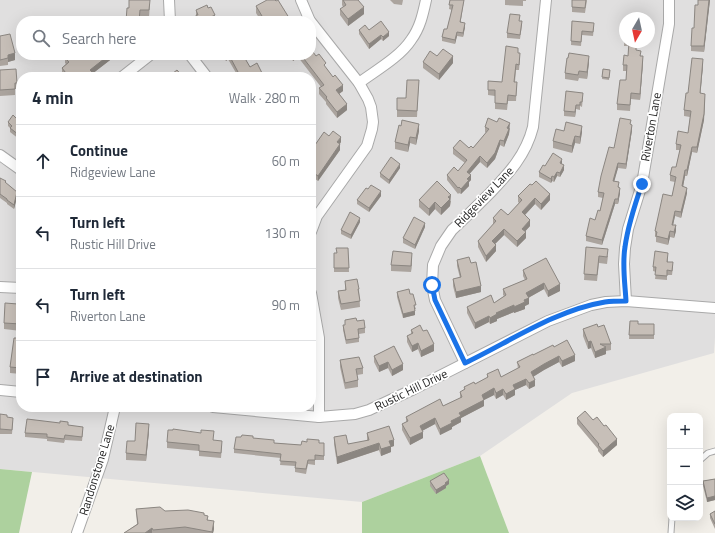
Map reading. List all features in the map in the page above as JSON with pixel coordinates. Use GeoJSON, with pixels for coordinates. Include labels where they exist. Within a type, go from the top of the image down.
{"type":"FeatureCollection","features":[{"type":"Feature","properties":{"kind":"street"},"geometry":{"type":"LineString","coordinates":[[169,0],[170,16]]}},
{"type":"Feature","properties":{"kind":"street"},"geometry":{"type":"LineString","coordinates":[[301,0],[308,16]]}},
{"type":"Feature","properties":{"kind":"street"},"geometry":{"type":"LineString","coordinates":[[359,83],[398,54],[411,42],[417,30],[426,0]]}},
{"type":"Feature","properties":{"kind":"street","name":"Ridgeview Lane"},"geometry":{"type":"LineString","coordinates":[[465,363],[435,300],[432,285],[433,265],[446,238],[452,230],[508,175],[518,162],[530,140],[533,127],[546,0]]}},
{"type":"Feature","properties":{"kind":"street","name":"Riverton Lane"},"geometry":{"type":"LineString","coordinates":[[626,301],[624,248],[628,229],[642,184],[669,24],[669,0]]}},
{"type":"Feature","properties":{"kind":"street"},"geometry":{"type":"LineString","coordinates":[[316,28],[359,83],[368,99],[372,113],[372,129],[369,140],[358,159],[316,221]]}},
{"type":"Feature","properties":{"kind":"street"},"geometry":{"type":"LineString","coordinates":[[128,72],[144,60]]}},
{"type":"Feature","properties":{"kind":"street"},"geometry":{"type":"LineString","coordinates":[[194,60],[204,72]]}},
{"type":"Feature","properties":{"kind":"street"},"geometry":{"type":"LineString","coordinates":[[0,155],[16,166]]}},
{"type":"Feature","properties":{"kind":"street"},"geometry":{"type":"LineString","coordinates":[[0,287],[16,288]]}},
{"type":"Feature","properties":{"kind":"street","name":"Rustic Hill Drive"},"geometry":{"type":"LineString","coordinates":[[266,412],[319,417],[355,414],[369,410],[548,321],[572,311],[606,302],[626,301],[715,308]]}},
{"type":"Feature","properties":{"kind":"street"},"geometry":{"type":"LineString","coordinates":[[316,321],[319,338],[319,417]]}},
{"type":"Feature","properties":{"kind":"street"},"geometry":{"type":"LineString","coordinates":[[0,390],[16,392]]}},
{"type":"Feature","properties":{"kind":"street","name":"Randonstone Lane"},"geometry":{"type":"LineString","coordinates":[[77,533],[103,459],[114,412]]}},
{"type":"Feature","properties":{"kind":"lane"},"geometry":{"type":"LineString","coordinates":[[703,458],[715,451]]}},
{"type":"Feature","properties":{"kind":"lane"},"geometry":{"type":"LineString","coordinates":[[671,533],[672,521]]}},
{"type":"Feature","properties":{"kind":"shaded area"},"geometry":{"type":"Polygon","coordinates":[[[0,0],[715,0],[714,353],[572,393],[480,456],[362,502],[0,469],[0,0]]]}},
{"type":"Feature","properties":{"kind":"green space"},"geometry":{"type":"Polygon","coordinates":[[[480,456],[509,533],[362,533],[362,502],[480,456]]]}},
{"type":"Feature","properties":{"kind":"green space"},"geometry":{"type":"Polygon","coordinates":[[[0,469],[32,472],[19,533],[0,533],[0,469]]]}},
{"type":"Feature","properties":{"kind":"building"},"geometry":{"type":"Polygon","coordinates":[[[129,0],[150,0],[149,10],[140,10],[139,16],[126,16],[127,8],[129,8],[129,0]]]}},
{"type":"Feature","properties":{"kind":"building"},"geometry":{"type":"Polygon","coordinates":[[[267,0],[278,0],[288,16],[262,16],[256,6],[267,0]]]}},
{"type":"Feature","properties":{"kind":"building"},"geometry":{"type":"Polygon","coordinates":[[[343,0],[358,0],[364,7],[348,19],[340,9],[346,5],[343,0]]]}},
{"type":"Feature","properties":{"kind":"building"},"geometry":{"type":"Polygon","coordinates":[[[450,0],[464,0],[460,22],[465,23],[463,33],[457,32],[455,40],[442,37],[444,29],[447,29],[453,5],[449,5],[450,0]]]}},
{"type":"Feature","properties":{"kind":"building"},"geometry":{"type":"Polygon","coordinates":[[[572,0],[586,0],[585,8],[572,7],[572,0]]]}},
{"type":"Feature","properties":{"kind":"building"},"geometry":{"type":"Polygon","coordinates":[[[698,0],[709,0],[704,46],[691,46],[692,28],[694,28],[695,5],[698,5],[698,0]]]}},
{"type":"Feature","properties":{"kind":"building"},"geometry":{"type":"Polygon","coordinates":[[[207,5],[208,8],[211,7],[215,15],[196,16],[198,15],[196,10],[207,5]]]}},
{"type":"Feature","properties":{"kind":"building"},"geometry":{"type":"Polygon","coordinates":[[[510,14],[520,15],[519,21],[522,21],[520,35],[507,33],[510,14]]]}},
{"type":"Feature","properties":{"kind":"building"},"geometry":{"type":"Polygon","coordinates":[[[381,21],[389,32],[383,37],[381,35],[369,44],[359,30],[365,25],[369,30],[381,21]]]}},
{"type":"Feature","properties":{"kind":"building"},"geometry":{"type":"Polygon","coordinates":[[[572,21],[594,23],[593,32],[582,31],[581,42],[571,41],[572,21]]]}},
{"type":"Feature","properties":{"kind":"building"},"geometry":{"type":"Polygon","coordinates":[[[10,34],[15,53],[8,55],[8,58],[0,60],[0,36],[10,34]]]}},
{"type":"Feature","properties":{"kind":"building"},"geometry":{"type":"Polygon","coordinates":[[[506,46],[518,48],[518,53],[520,53],[519,65],[516,64],[514,82],[517,82],[516,96],[508,95],[507,104],[495,103],[495,90],[488,90],[488,81],[502,82],[506,46]]]}},
{"type":"Feature","properties":{"kind":"building"},"geometry":{"type":"Polygon","coordinates":[[[629,48],[636,48],[636,50],[641,51],[640,56],[643,56],[640,94],[631,93],[630,105],[617,104],[620,80],[626,80],[627,65],[623,65],[624,55],[628,56],[629,48]]]}},
{"type":"Feature","properties":{"kind":"building"},"geometry":{"type":"Polygon","coordinates":[[[443,49],[453,56],[439,74],[423,62],[430,51],[437,56],[443,49]]]}},
{"type":"Feature","properties":{"kind":"building"},"geometry":{"type":"Polygon","coordinates":[[[569,53],[589,56],[587,72],[579,71],[578,75],[565,73],[569,53]]]}},
{"type":"Feature","properties":{"kind":"building"},"geometry":{"type":"Polygon","coordinates":[[[319,54],[326,63],[324,65],[333,77],[335,75],[343,85],[336,90],[347,104],[337,112],[319,88],[324,85],[316,75],[316,72],[314,72],[305,60],[316,60],[316,56],[319,54]]]}},
{"type":"Feature","properties":{"kind":"building"},"geometry":{"type":"Polygon","coordinates":[[[692,58],[703,59],[700,93],[705,94],[704,114],[697,147],[692,147],[687,170],[685,170],[682,186],[687,188],[681,212],[675,211],[672,225],[676,225],[674,232],[670,231],[668,239],[656,236],[657,232],[655,231],[663,194],[672,196],[676,177],[670,175],[672,167],[676,167],[681,145],[676,144],[678,131],[688,133],[691,111],[684,110],[686,93],[688,93],[692,58]]]}},
{"type":"Feature","properties":{"kind":"building"},"geometry":{"type":"Polygon","coordinates":[[[67,60],[103,60],[90,70],[92,72],[65,72],[62,68],[69,62],[67,60]]]}},
{"type":"Feature","properties":{"kind":"building"},"geometry":{"type":"Polygon","coordinates":[[[232,60],[246,60],[250,67],[257,63],[262,72],[238,72],[232,60]]]}},
{"type":"Feature","properties":{"kind":"building"},"geometry":{"type":"Polygon","coordinates":[[[16,69],[15,89],[0,90],[0,70],[16,69]]]}},
{"type":"Feature","properties":{"kind":"building"},"geometry":{"type":"Polygon","coordinates":[[[603,69],[610,70],[609,78],[602,77],[603,69]]]}},
{"type":"Feature","properties":{"kind":"building"},"geometry":{"type":"Polygon","coordinates":[[[407,80],[419,80],[417,111],[397,110],[397,98],[406,98],[407,80]]]}},
{"type":"Feature","properties":{"kind":"building"},"geometry":{"type":"Polygon","coordinates":[[[566,91],[583,93],[582,102],[580,102],[580,105],[576,105],[575,112],[564,111],[566,91]]]}},
{"type":"Feature","properties":{"kind":"building"},"geometry":{"type":"Polygon","coordinates":[[[13,115],[16,118],[16,133],[10,128],[12,126],[8,122],[13,115]]]}},
{"type":"Feature","properties":{"kind":"building"},"geometry":{"type":"Polygon","coordinates":[[[488,118],[497,122],[499,118],[510,123],[507,128],[509,129],[504,141],[500,140],[495,153],[487,163],[480,156],[467,172],[471,175],[467,179],[469,180],[461,189],[459,187],[458,188],[447,175],[454,167],[458,171],[467,160],[453,148],[460,140],[469,148],[471,146],[473,148],[489,129],[485,127],[488,118]]]}},
{"type":"Feature","properties":{"kind":"building"},"geometry":{"type":"Polygon","coordinates":[[[620,118],[631,120],[630,124],[632,125],[626,164],[618,163],[613,181],[619,182],[618,187],[620,188],[618,199],[615,199],[602,240],[586,236],[590,218],[595,220],[598,210],[600,211],[604,193],[598,192],[601,176],[609,147],[614,148],[620,118]]]}},
{"type":"Feature","properties":{"kind":"building"},"geometry":{"type":"Polygon","coordinates":[[[402,120],[419,124],[416,138],[410,137],[408,145],[395,142],[399,125],[401,126],[402,120]]]}},
{"type":"Feature","properties":{"kind":"building"},"geometry":{"type":"Polygon","coordinates":[[[566,122],[582,126],[580,137],[575,136],[572,146],[553,141],[556,129],[564,131],[566,122]]]}},
{"type":"Feature","properties":{"kind":"building"},"geometry":{"type":"Polygon","coordinates":[[[333,131],[341,137],[337,142],[340,144],[318,176],[316,175],[316,144],[324,132],[329,136],[333,131]]]}},
{"type":"Feature","properties":{"kind":"building"},"geometry":{"type":"Polygon","coordinates":[[[553,153],[562,159],[560,163],[564,165],[560,173],[557,172],[551,179],[539,172],[543,165],[545,166],[553,153]]]}},
{"type":"Feature","properties":{"kind":"building"},"geometry":{"type":"Polygon","coordinates":[[[391,157],[400,164],[389,180],[380,173],[391,157]]]}},
{"type":"Feature","properties":{"kind":"building"},"geometry":{"type":"Polygon","coordinates":[[[0,178],[6,181],[5,182],[16,191],[14,205],[7,199],[0,194],[0,178]]]}},
{"type":"Feature","properties":{"kind":"building"},"geometry":{"type":"Polygon","coordinates":[[[437,181],[451,195],[448,197],[450,199],[441,208],[435,202],[429,209],[419,200],[437,181]]]}},
{"type":"Feature","properties":{"kind":"building"},"geometry":{"type":"Polygon","coordinates":[[[536,181],[550,194],[541,204],[535,198],[522,212],[530,220],[522,229],[526,232],[517,241],[504,229],[492,241],[496,245],[486,256],[478,241],[496,221],[493,218],[501,209],[508,215],[522,200],[518,196],[530,184],[532,185],[536,181]]]}},
{"type":"Feature","properties":{"kind":"building"},"geometry":{"type":"Polygon","coordinates":[[[371,185],[381,191],[369,208],[357,200],[366,188],[368,189],[371,185]]]}},
{"type":"Feature","properties":{"kind":"building"},"geometry":{"type":"Polygon","coordinates":[[[350,212],[360,218],[351,235],[341,230],[350,212]]]}},
{"type":"Feature","properties":{"kind":"building"},"geometry":{"type":"Polygon","coordinates":[[[414,217],[425,223],[415,245],[403,238],[414,217]]]}},
{"type":"Feature","properties":{"kind":"building"},"geometry":{"type":"Polygon","coordinates":[[[586,247],[608,249],[607,257],[599,256],[597,275],[584,274],[586,247]]]}},
{"type":"Feature","properties":{"kind":"building"},"geometry":{"type":"Polygon","coordinates":[[[336,248],[348,248],[349,268],[334,268],[334,253],[337,253],[336,248]]]}},
{"type":"Feature","properties":{"kind":"building"},"geometry":{"type":"Polygon","coordinates":[[[393,251],[412,253],[411,266],[391,265],[393,251]]]}},
{"type":"Feature","properties":{"kind":"building"},"geometry":{"type":"Polygon","coordinates":[[[655,251],[668,253],[667,262],[673,262],[672,271],[667,270],[667,276],[655,275],[656,267],[653,267],[655,251]]]}},
{"type":"Feature","properties":{"kind":"building"},"geometry":{"type":"Polygon","coordinates":[[[469,257],[471,263],[476,262],[481,286],[456,292],[453,279],[461,277],[457,260],[469,257]]]}},
{"type":"Feature","properties":{"kind":"building"},"geometry":{"type":"Polygon","coordinates":[[[546,258],[560,284],[548,291],[544,283],[526,293],[529,298],[524,300],[525,302],[514,307],[514,305],[496,313],[497,314],[490,318],[489,316],[475,323],[467,307],[491,295],[494,303],[506,295],[503,289],[527,279],[523,270],[546,258]]]}},
{"type":"Feature","properties":{"kind":"building"},"geometry":{"type":"Polygon","coordinates":[[[357,279],[360,301],[341,304],[338,291],[346,290],[345,281],[357,279]]]}},
{"type":"Feature","properties":{"kind":"building"},"geometry":{"type":"Polygon","coordinates":[[[409,289],[410,294],[413,294],[416,305],[414,305],[415,311],[403,314],[397,292],[409,289]]]}},
{"type":"Feature","properties":{"kind":"building"},"geometry":{"type":"Polygon","coordinates":[[[5,303],[16,304],[16,324],[4,323],[5,303]]]}},
{"type":"Feature","properties":{"kind":"building"},"geometry":{"type":"Polygon","coordinates":[[[356,318],[357,321],[364,320],[365,328],[358,329],[359,338],[346,340],[343,325],[345,325],[345,320],[356,318]]]}},
{"type":"Feature","properties":{"kind":"building"},"geometry":{"type":"Polygon","coordinates":[[[630,321],[638,321],[638,324],[654,324],[654,335],[629,335],[630,321]]]}},
{"type":"Feature","properties":{"kind":"building"},"geometry":{"type":"Polygon","coordinates":[[[597,324],[598,327],[604,325],[611,344],[600,344],[606,347],[595,352],[591,341],[588,342],[583,329],[597,324]]]}},
{"type":"Feature","properties":{"kind":"building"},"geometry":{"type":"Polygon","coordinates":[[[420,325],[423,331],[427,330],[434,344],[421,351],[418,343],[412,346],[407,336],[413,333],[411,330],[420,325]]]}},
{"type":"Feature","properties":{"kind":"building"},"geometry":{"type":"Polygon","coordinates":[[[14,338],[16,338],[16,368],[10,367],[14,338]]]}},
{"type":"Feature","properties":{"kind":"building"},"geometry":{"type":"Polygon","coordinates":[[[567,340],[575,355],[562,361],[559,356],[544,364],[531,372],[535,380],[529,383],[526,379],[513,385],[515,389],[506,394],[503,389],[496,393],[494,388],[482,395],[484,400],[459,413],[461,416],[451,421],[452,423],[440,429],[435,418],[420,426],[423,432],[410,438],[402,424],[408,421],[406,417],[440,399],[443,406],[462,397],[460,392],[465,389],[464,387],[474,382],[475,384],[488,377],[487,374],[498,369],[501,377],[520,367],[517,362],[567,340]]]}},
{"type":"Feature","properties":{"kind":"building"},"geometry":{"type":"Polygon","coordinates":[[[394,346],[403,364],[392,370],[388,362],[379,366],[374,356],[394,346]]]}},
{"type":"Feature","properties":{"kind":"building"},"geometry":{"type":"Polygon","coordinates":[[[359,357],[363,368],[356,369],[358,380],[345,383],[340,360],[359,357]]]}},
{"type":"Feature","properties":{"kind":"building"},"geometry":{"type":"Polygon","coordinates":[[[585,411],[593,420],[597,417],[604,426],[606,425],[617,439],[603,451],[577,418],[585,411]]]}},
{"type":"Feature","properties":{"kind":"building"},"geometry":{"type":"Polygon","coordinates":[[[0,414],[13,418],[12,430],[0,429],[0,414]]]}},
{"type":"Feature","properties":{"kind":"building"},"geometry":{"type":"Polygon","coordinates":[[[27,419],[60,423],[60,421],[68,422],[68,425],[83,427],[82,437],[65,435],[64,439],[47,437],[47,434],[25,433],[27,419]]]}},
{"type":"Feature","properties":{"kind":"building"},"geometry":{"type":"Polygon","coordinates":[[[136,423],[149,424],[146,455],[126,453],[127,441],[135,441],[136,423]]]}},
{"type":"Feature","properties":{"kind":"building"},"geometry":{"type":"Polygon","coordinates":[[[389,426],[394,440],[389,441],[391,446],[381,449],[379,443],[337,457],[334,437],[346,435],[348,444],[369,440],[367,433],[389,426]]]}},
{"type":"Feature","properties":{"kind":"building"},"geometry":{"type":"Polygon","coordinates":[[[173,429],[201,433],[201,430],[214,431],[213,440],[222,441],[221,453],[199,451],[199,445],[167,442],[168,430],[173,429]]]}},
{"type":"Feature","properties":{"kind":"building"},"geometry":{"type":"Polygon","coordinates":[[[242,435],[253,436],[253,438],[274,440],[274,443],[301,445],[302,441],[307,442],[307,439],[319,440],[319,443],[324,443],[324,456],[315,455],[315,460],[308,460],[306,469],[295,468],[296,462],[280,461],[281,454],[234,449],[236,437],[241,437],[242,435]]]}},
{"type":"Feature","properties":{"kind":"building"},"geometry":{"type":"Polygon","coordinates":[[[444,473],[449,480],[445,483],[446,484],[436,490],[430,481],[444,473]]]}},
{"type":"Feature","properties":{"kind":"building"},"geometry":{"type":"Polygon","coordinates":[[[715,479],[715,496],[707,498],[703,481],[715,479]]]}},
{"type":"Feature","properties":{"kind":"building"},"geometry":{"type":"Polygon","coordinates":[[[160,507],[165,511],[188,510],[204,513],[204,515],[208,516],[207,520],[214,521],[212,532],[185,527],[153,530],[152,528],[145,533],[124,533],[138,524],[136,509],[160,507]]]}},
{"type":"Feature","properties":{"kind":"building"},"geometry":{"type":"Polygon","coordinates":[[[715,511],[715,524],[710,514],[715,511]]]}},
{"type":"Feature","properties":{"kind":"route"},"geometry":{"type":"LineString","coordinates":[[432,285],[435,300],[465,363],[548,321],[572,311],[606,302],[626,301],[624,248],[628,229],[642,184]]}}]}
